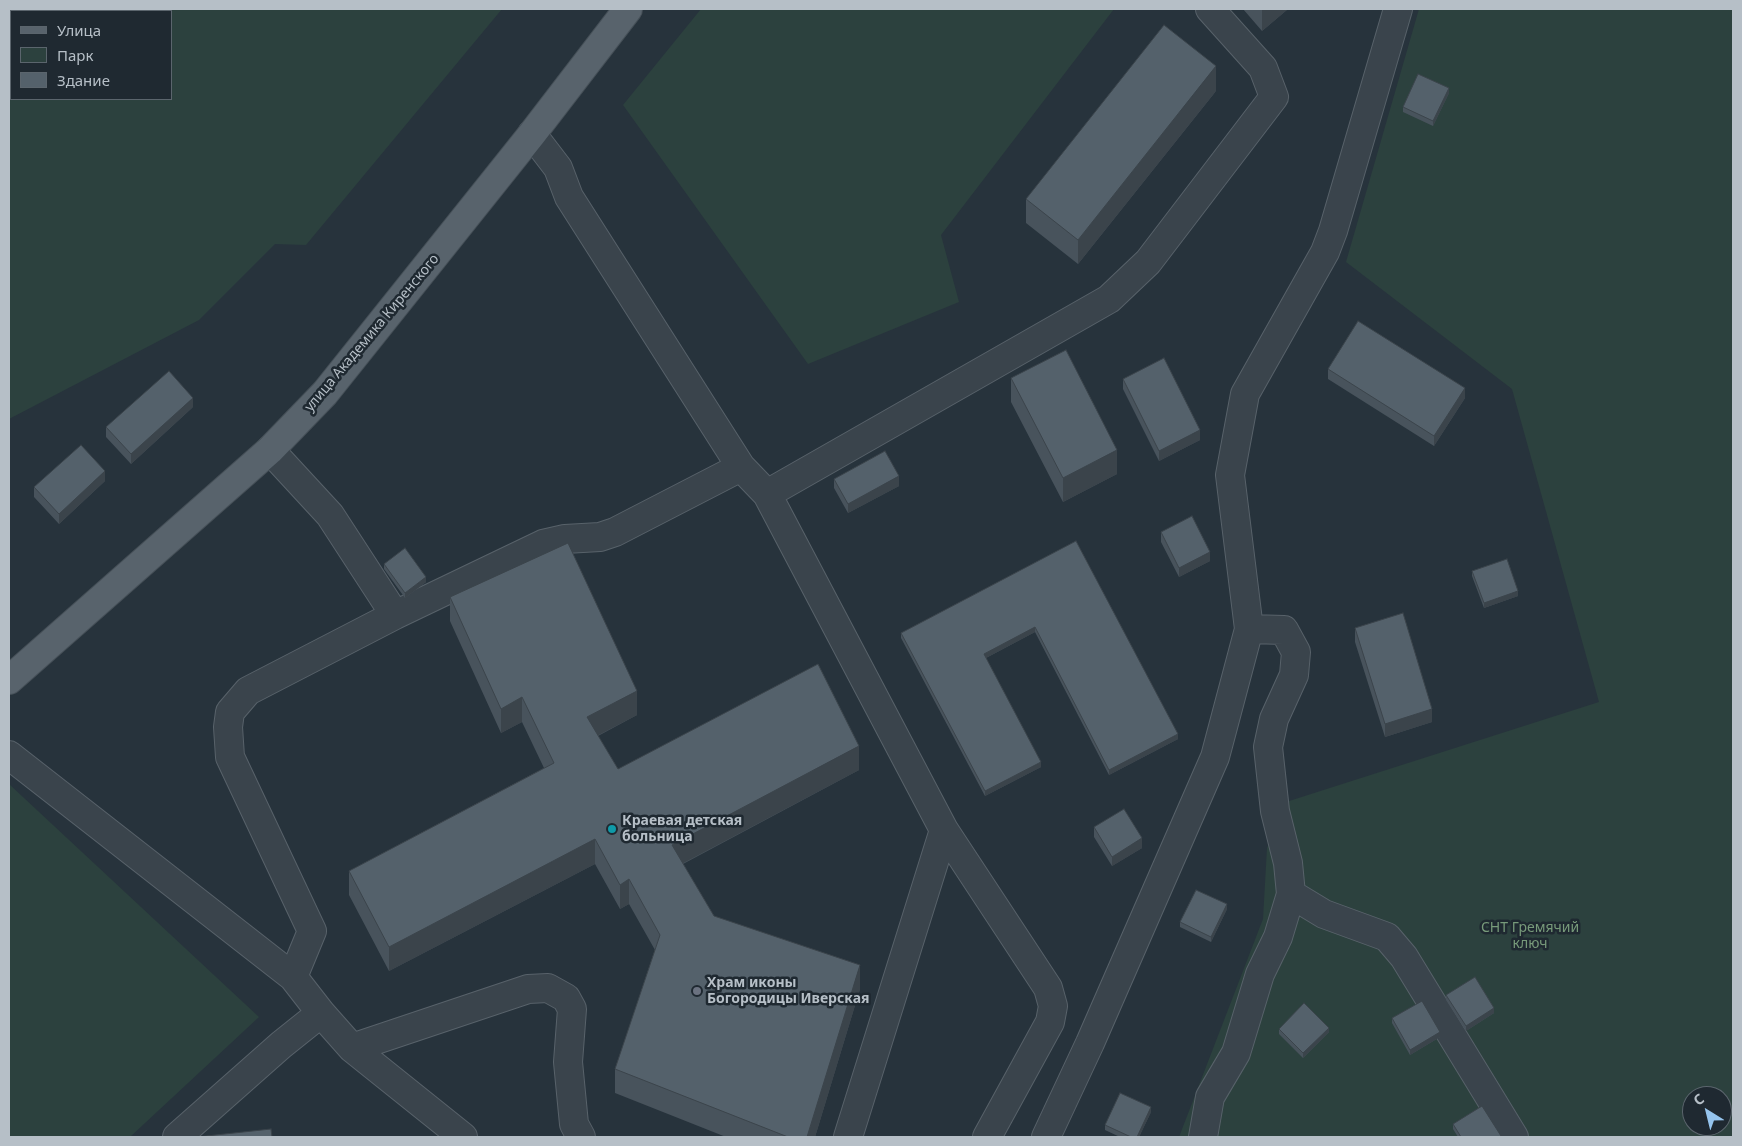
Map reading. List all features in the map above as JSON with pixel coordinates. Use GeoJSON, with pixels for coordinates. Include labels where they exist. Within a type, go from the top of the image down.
{"type":"FeatureCollection","features":[{"type":"Feature","properties":{"kind":"main road","name":"улица Академика Киренского"},"geometry":{"type":"LineString","coordinates":[[9,680],[270,450],[325,393],[532,134],[628,9]]}},
{"type":"Feature","properties":{"kind":"lane"},"geometry":{"type":"LineString","coordinates":[[767,494],[1109,299],[1148,262],[1274,97],[1263,68],[1210,9]]}},
{"type":"Feature","properties":{"kind":"lane"},"geometry":{"type":"LineString","coordinates":[[1046,1137],[1090,1043],[1215,757],[1250,629],[1230,475],[1245,394],[1325,252],[1333,231],[1398,9]]}},
{"type":"Feature","properties":{"kind":"lane"},"geometry":{"type":"LineString","coordinates":[[532,134],[558,168],[569,197],[741,467],[767,494],[944,830],[1048,988],[1053,1006],[1050,1022],[987,1137]]}},
{"type":"Feature","properties":{"kind":"lane"},"geometry":{"type":"LineString","coordinates":[[270,450],[330,515],[396,615]]}},
{"type":"Feature","properties":{"kind":"lane"},"geometry":{"type":"LineString","coordinates":[[293,976],[312,931],[230,757],[228,727],[230,712],[248,691],[396,615],[543,544],[565,539],[600,537],[615,532],[741,467]]}},
{"type":"Feature","properties":{"kind":"lane"},"geometry":{"type":"LineString","coordinates":[[1203,1137],[1210,1097],[1236,1053],[1260,974],[1278,937],[1291,894],[1288,863],[1275,811],[1268,747],[1274,719],[1294,674],[1296,652],[1284,630],[1250,629]]}},
{"type":"Feature","properties":{"kind":"lane"},"geometry":{"type":"LineString","coordinates":[[9,756],[293,976],[321,1013],[352,1048],[463,1137]]}},
{"type":"Feature","properties":{"kind":"lane"},"geometry":{"type":"LineString","coordinates":[[848,1137],[944,830]]}},
{"type":"Feature","properties":{"kind":"lane"},"geometry":{"type":"LineString","coordinates":[[1291,894],[1324,914],[1387,937],[1404,957],[1514,1137]]}},
{"type":"Feature","properties":{"kind":"lane"},"geometry":{"type":"LineString","coordinates":[[352,1048],[528,988],[548,988],[566,998],[572,1009],[568,1062],[574,1124],[581,1137]]}},
{"type":"Feature","properties":{"kind":"lane"},"geometry":{"type":"LineString","coordinates":[[177,1137],[281,1045],[321,1013]]}},
{"type":"Feature","properties":{"kind":"green space"},"geometry":{"type":"Polygon","coordinates":[[[9,9],[502,9],[306,245],[275,244],[199,320],[9,419],[9,9]]]}},
{"type":"Feature","properties":{"kind":"green space"},"geometry":{"type":"Polygon","coordinates":[[[701,9],[1114,9],[941,235],[959,302],[808,364],[623,105],[701,9]]]}},
{"type":"Feature","properties":{"kind":"green space","name":"СНТ Гремячий ключ"},"geometry":{"type":"Polygon","coordinates":[[[1419,9],[1733,9],[1733,1137],[1179,1137],[1263,919],[1267,848],[1286,802],[1599,702],[1512,389],[1346,262],[1419,9]]]}},
{"type":"Feature","properties":{"kind":"green space"},"geometry":{"type":"Polygon","coordinates":[[[9,784],[259,1017],[130,1137],[9,1137],[9,784]]]}},
{"type":"Feature","properties":{"kind":"building"},"geometry":{"type":"Polygon","coordinates":[[[1164,25],[1216,66],[1078,240],[1026,199],[1164,25]]]}},
{"type":"Feature","properties":{"kind":"building"},"geometry":{"type":"Polygon","coordinates":[[[1418,74],[1449,88],[1433,121],[1403,107],[1418,74]]]}},
{"type":"Feature","properties":{"kind":"building"},"geometry":{"type":"Polygon","coordinates":[[[1358,321],[1465,388],[1434,436],[1328,369],[1358,321]]]}},
{"type":"Feature","properties":{"kind":"building"},"geometry":{"type":"Polygon","coordinates":[[[1066,350],[1117,450],[1063,478],[1011,378],[1066,350]]]}},
{"type":"Feature","properties":{"kind":"building"},"geometry":{"type":"Polygon","coordinates":[[[1164,358],[1200,430],[1159,451],[1123,379],[1164,358]]]}},
{"type":"Feature","properties":{"kind":"building"},"geometry":{"type":"Polygon","coordinates":[[[169,371],[193,398],[131,454],[106,427],[169,371]]]}},
{"type":"Feature","properties":{"kind":"building"},"geometry":{"type":"Polygon","coordinates":[[[81,445],[105,471],[59,514],[34,487],[81,445]]]}},
{"type":"Feature","properties":{"kind":"building"},"geometry":{"type":"Polygon","coordinates":[[[885,451],[899,476],[848,504],[834,479],[885,451]]]}},
{"type":"Feature","properties":{"kind":"building"},"geometry":{"type":"Polygon","coordinates":[[[1192,516],[1210,552],[1179,568],[1161,532],[1192,516]]]}},
{"type":"Feature","properties":{"kind":"building"},"geometry":{"type":"Polygon","coordinates":[[[1076,541],[1178,734],[1109,770],[1035,627],[984,654],[1041,762],[985,791],[901,633],[1076,541]]]}},
{"type":"Feature","properties":{"kind":"building","name":"Краевая детская больница"},"geometry":{"type":"Polygon","coordinates":[[[568,543],[637,691],[587,717],[618,769],[818,664],[859,746],[672,845],[714,916],[860,965],[807,1137],[788,1137],[615,1069],[660,935],[629,879],[620,885],[595,839],[389,947],[349,871],[554,763],[522,697],[501,709],[450,597],[568,543]]]}},
{"type":"Feature","properties":{"kind":"building"},"geometry":{"type":"Polygon","coordinates":[[[405,548],[426,577],[405,593],[384,564],[405,548]]]}},
{"type":"Feature","properties":{"kind":"building"},"geometry":{"type":"Polygon","coordinates":[[[1507,559],[1518,591],[1484,603],[1472,571],[1507,559]]]}},
{"type":"Feature","properties":{"kind":"building"},"geometry":{"type":"Polygon","coordinates":[[[1403,613],[1432,709],[1385,724],[1355,628],[1403,613]]]}},
{"type":"Feature","properties":{"kind":"building"},"geometry":{"type":"Polygon","coordinates":[[[1124,809],[1142,838],[1112,857],[1094,827],[1124,809]]]}},
{"type":"Feature","properties":{"kind":"building"},"geometry":{"type":"Polygon","coordinates":[[[1196,890],[1227,904],[1211,937],[1180,922],[1196,890]]]}},
{"type":"Feature","properties":{"kind":"building"},"geometry":{"type":"Polygon","coordinates":[[[1475,977],[1494,1008],[1466,1026],[1446,995],[1475,977]]]}},
{"type":"Feature","properties":{"kind":"building"},"geometry":{"type":"Polygon","coordinates":[[[1422,1001],[1440,1032],[1410,1050],[1392,1018],[1422,1001]]]}},
{"type":"Feature","properties":{"kind":"building"},"geometry":{"type":"Polygon","coordinates":[[[1304,1003],[1329,1028],[1303,1053],[1279,1029],[1304,1003]]]}},
{"type":"Feature","properties":{"kind":"building"},"geometry":{"type":"Polygon","coordinates":[[[1120,1093],[1151,1107],[1137,1137],[1131,1137],[1105,1125],[1120,1093]]]}},
{"type":"Feature","properties":{"kind":"building"},"geometry":{"type":"Polygon","coordinates":[[[1482,1106],[1501,1136],[1461,1137],[1453,1124],[1482,1106]]]}},
{"type":"Feature","properties":{"kind":"building"},"geometry":{"type":"Polygon","coordinates":[[[271,1129],[272,1137],[197,1137],[271,1129]]]}},
{"type":"Feature","properties":{"kind":"place","name":"Краевая детская больница"},"geometry":{"type":"Point","coordinates":[612,829]}},
{"type":"Feature","properties":{"kind":"place","name":"Храм иконы Богородицы Иверская"},"geometry":{"type":"Point","coordinates":[697,991]}}]}
